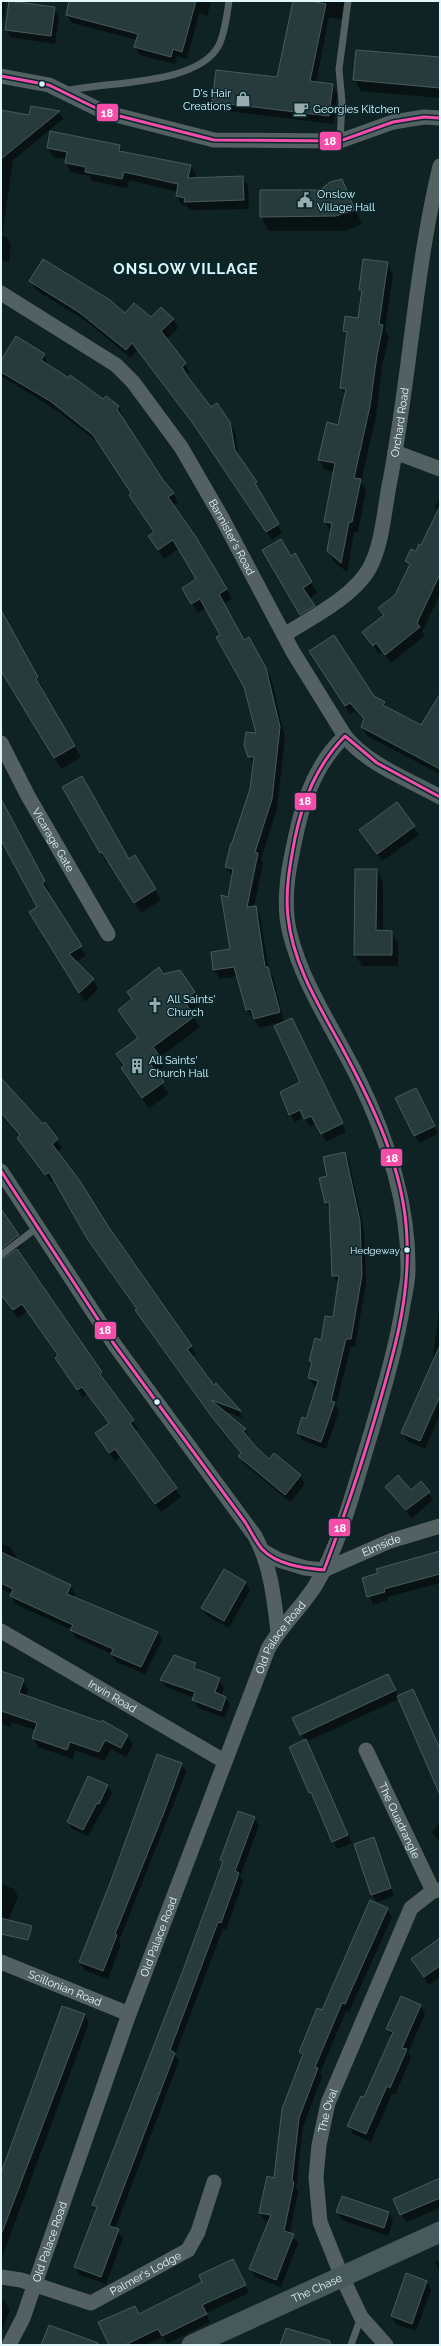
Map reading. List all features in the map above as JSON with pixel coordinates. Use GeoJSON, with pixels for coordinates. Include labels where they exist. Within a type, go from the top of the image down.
{"type":"FeatureCollection","features":[{"type":"Feature","properties":{"kind":"street"},"geometry":{"type":"LineString","coordinates":[[1,76],[48,85],[65,91],[104,112],[214,140],[340,141],[393,122],[424,117],[440,118]]}},
{"type":"Feature","properties":{"kind":"street","name":"Orchard Road"},"geometry":{"type":"LineString","coordinates":[[284,635],[354,589],[369,569],[376,551],[395,452],[427,228],[440,166]]}},
{"type":"Feature","properties":{"kind":"street","name":"Bannister's Road"},"geometry":{"type":"LineString","coordinates":[[1,294],[116,365],[133,382],[181,447],[222,518],[284,635],[345,736],[355,748],[370,758],[440,797]]}},
{"type":"Feature","properties":{"kind":"street"},"geometry":{"type":"LineString","coordinates":[[395,452],[440,469]]}},
{"type":"Feature","properties":{"kind":"street"},"geometry":{"type":"LineString","coordinates":[[263,1551],[279,1560],[305,1568],[324,1570],[353,1492],[391,1364],[408,1272],[405,1213],[384,1134],[357,1077],[302,970],[290,934],[288,918],[287,887],[301,814],[321,764],[332,748],[345,736]]}},
{"type":"Feature","properties":{"kind":"street","name":"Vicarage Gate"},"geometry":{"type":"LineString","coordinates":[[1,743],[28,796],[108,934]]}},
{"type":"Feature","properties":{"kind":"street"},"geometry":{"type":"LineString","coordinates":[[1,1171],[114,1344],[245,1522],[263,1551],[273,1589],[278,1632]]}},
{"type":"Feature","properties":{"kind":"street","name":"Elmside"},"geometry":{"type":"LineString","coordinates":[[324,1570],[390,1541],[440,1526]]}},
{"type":"Feature","properties":{"kind":"street","name":"Old Palace Road"},"geometry":{"type":"LineString","coordinates":[[9,2345],[23,2318],[35,2285],[128,2014],[268,1649],[278,1632],[315,1587],[324,1570]]}},
{"type":"Feature","properties":{"kind":"street","name":"Irwin Road"},"geometry":{"type":"LineString","coordinates":[[1,1631],[224,1761]]}},
{"type":"Feature","properties":{"kind":"street","name":"The Quadrangle"},"geometry":{"type":"LineString","coordinates":[[366,1750],[437,1890]]}},
{"type":"Feature","properties":{"kind":"street","name":"The Oval"},"geometry":{"type":"LineString","coordinates":[[386,2345],[361,2317],[342,2277],[320,2222],[316,2177],[319,2145],[328,2103],[411,1908],[437,1890]]}},
{"type":"Feature","properties":{"kind":"street","name":"Scillonian Road"},"geometry":{"type":"LineString","coordinates":[[1,1962],[128,2014]]}},
{"type":"Feature","properties":{"kind":"street","name":"Palmer's Lodge"},"geometry":{"type":"LineString","coordinates":[[1,2277],[35,2285],[91,2303],[188,2250],[198,2232],[214,2182]]}},
{"type":"Feature","properties":{"kind":"street","name":"The Chase"},"geometry":{"type":"LineString","coordinates":[[192,2345],[440,2232]]}},
{"type":"Feature","properties":{"kind":"street","name":"Old Palace Road"},"geometry":{"type":"LineString","coordinates":[[18,2345],[23,2318]]}},
{"type":"Feature","properties":{"kind":"lane"},"geometry":{"type":"LineString","coordinates":[[65,91],[83,87],[167,77],[187,72],[207,60],[218,46],[226,22],[229,1]]}},
{"type":"Feature","properties":{"kind":"lane"},"geometry":{"type":"LineString","coordinates":[[340,141],[342,102],[340,69],[348,1]]}},
{"type":"Feature","properties":{"kind":"lane"},"geometry":{"type":"LineString","coordinates":[[1,1256],[38,1227]]}},
{"type":"Feature","properties":{"kind":"lane"},"geometry":{"type":"LineString","coordinates":[[351,2345],[361,2317]]}},
{"type":"Feature","properties":{"kind":"building"},"geometry":{"type":"Polygon","coordinates":[[[9,1],[55,7],[51,36],[5,30],[9,1]]]}},
{"type":"Feature","properties":{"kind":"building"},"geometry":{"type":"Polygon","coordinates":[[[69,1],[196,1],[182,52],[173,49],[171,57],[134,47],[138,34],[66,15],[69,1]]]}},
{"type":"Feature","properties":{"kind":"building"},"geometry":{"type":"Polygon","coordinates":[[[293,1],[310,1],[326,4],[310,81],[333,84],[329,116],[212,102],[216,70],[277,77],[293,1]]]}},
{"type":"Feature","properties":{"kind":"building"},"geometry":{"type":"Polygon","coordinates":[[[356,50],[440,57],[440,88],[353,80],[356,50]]]}},
{"type":"Feature","properties":{"kind":"building"},"geometry":{"type":"Polygon","coordinates":[[[31,106],[60,111],[1,159],[1,110],[29,115],[31,106]]]}},
{"type":"Feature","properties":{"kind":"building"},"geometry":{"type":"Polygon","coordinates":[[[50,131],[120,145],[119,151],[191,165],[188,178],[243,176],[244,200],[184,202],[185,198],[176,196],[178,184],[124,172],[122,179],[85,172],[86,167],[65,163],[67,152],[47,148],[50,131]]]}},
{"type":"Feature","properties":{"kind":"building","name":"Onslow Village Hall"},"geometry":{"type":"Polygon","coordinates":[[[342,179],[355,210],[336,216],[260,217],[260,190],[320,190],[330,182],[342,179]]]}},
{"type":"Feature","properties":{"kind":"building"},"geometry":{"type":"Polygon","coordinates":[[[43,259],[110,300],[125,313],[134,303],[151,317],[161,307],[174,319],[161,331],[186,363],[182,367],[188,377],[211,407],[217,403],[230,422],[235,450],[257,482],[255,483],[279,524],[266,532],[192,422],[132,343],[126,350],[80,313],[29,281],[43,259]]]}},
{"type":"Feature","properties":{"kind":"building"},"geometry":{"type":"Polygon","coordinates":[[[363,259],[388,262],[379,324],[383,325],[370,406],[354,478],[361,479],[352,522],[349,522],[341,563],[327,551],[332,523],[324,522],[335,463],[318,460],[327,422],[338,425],[346,389],[340,388],[347,332],[343,331],[345,316],[358,318],[362,290],[359,290],[363,259]]]}},
{"type":"Feature","properties":{"kind":"building"},"geometry":{"type":"Polygon","coordinates":[[[16,336],[45,354],[41,360],[69,378],[70,375],[103,399],[106,396],[119,406],[117,409],[163,480],[174,493],[168,497],[196,537],[227,589],[219,594],[244,640],[249,637],[266,668],[280,727],[272,799],[255,852],[258,853],[247,907],[256,906],[265,967],[268,967],[280,1012],[254,1019],[251,1009],[246,1010],[234,967],[213,970],[211,952],[230,949],[221,895],[228,897],[233,869],[225,867],[231,843],[250,789],[254,757],[248,757],[244,745],[246,732],[256,733],[244,687],[216,637],[220,635],[200,599],[191,604],[182,588],[196,579],[173,540],[158,550],[148,536],[154,532],[129,495],[131,493],[93,435],[50,401],[1,372],[1,360],[16,336]]]}},
{"type":"Feature","properties":{"kind":"building"},"geometry":{"type":"Polygon","coordinates":[[[440,506],[440,574],[417,623],[420,627],[385,655],[376,643],[373,646],[362,632],[384,615],[378,608],[395,595],[410,564],[405,561],[411,549],[416,551],[419,544],[421,545],[440,506]]]}},
{"type":"Feature","properties":{"kind":"building"},"geometry":{"type":"Polygon","coordinates":[[[281,539],[291,556],[295,553],[312,582],[303,588],[315,606],[300,615],[262,550],[281,539]]]}},
{"type":"Feature","properties":{"kind":"building"},"geometry":{"type":"Polygon","coordinates":[[[1,610],[38,677],[36,679],[75,746],[54,758],[1,671],[1,610]]]}},
{"type":"Feature","properties":{"kind":"building"},"geometry":{"type":"Polygon","coordinates":[[[334,635],[374,696],[385,702],[383,705],[421,725],[440,694],[440,769],[361,727],[364,719],[350,703],[345,706],[309,651],[334,635]]]}},
{"type":"Feature","properties":{"kind":"building"},"geometry":{"type":"Polygon","coordinates":[[[82,776],[129,859],[135,855],[156,889],[134,903],[102,852],[100,853],[62,787],[82,776]]]}},
{"type":"Feature","properties":{"kind":"building"},"geometry":{"type":"Polygon","coordinates":[[[1,799],[45,881],[42,883],[82,946],[69,954],[94,979],[79,993],[29,912],[37,907],[1,840],[1,799]]]}},
{"type":"Feature","properties":{"kind":"building"},"geometry":{"type":"Polygon","coordinates":[[[397,802],[415,826],[377,854],[359,830],[397,802]]]}},
{"type":"Feature","properties":{"kind":"building"},"geometry":{"type":"Polygon","coordinates":[[[355,869],[377,869],[376,930],[392,931],[392,955],[354,955],[355,869]]]}},
{"type":"Feature","properties":{"kind":"building","name":"All Saints' Church"},"geometry":{"type":"Polygon","coordinates":[[[159,967],[163,974],[180,970],[195,992],[184,1001],[195,1016],[153,1047],[159,1055],[149,1062],[164,1082],[142,1098],[121,1068],[124,1065],[116,1054],[138,1038],[118,1010],[132,999],[127,992],[159,967]]]}},
{"type":"Feature","properties":{"kind":"building"},"geometry":{"type":"Polygon","coordinates":[[[292,1018],[343,1123],[321,1134],[311,1116],[304,1119],[300,1110],[289,1115],[280,1092],[300,1082],[274,1026],[292,1018]]]}},
{"type":"Feature","properties":{"kind":"building"},"geometry":{"type":"Polygon","coordinates":[[[1,1078],[43,1124],[45,1122],[58,1139],[52,1144],[80,1181],[108,1226],[192,1346],[187,1349],[214,1385],[216,1383],[241,1411],[211,1400],[246,1429],[243,1431],[256,1447],[269,1459],[274,1453],[301,1475],[285,1495],[238,1456],[241,1453],[214,1420],[135,1310],[137,1309],[88,1240],[49,1172],[45,1175],[17,1138],[20,1135],[1,1113],[1,1078]]]}},
{"type":"Feature","properties":{"kind":"building"},"geometry":{"type":"Polygon","coordinates":[[[416,1088],[435,1126],[414,1136],[395,1098],[416,1088]]]}},
{"type":"Feature","properties":{"kind":"building"},"geometry":{"type":"Polygon","coordinates":[[[345,1152],[360,1221],[362,1275],[351,1339],[346,1339],[331,1401],[335,1402],[321,1442],[297,1433],[302,1417],[306,1419],[318,1381],[308,1378],[312,1362],[309,1361],[315,1338],[321,1340],[325,1316],[333,1317],[339,1276],[332,1276],[329,1202],[325,1203],[319,1178],[327,1176],[323,1157],[345,1152]]]}},
{"type":"Feature","properties":{"kind":"building"},"geometry":{"type":"Polygon","coordinates":[[[1,1209],[19,1235],[1,1249],[1,1209]]]}},
{"type":"Feature","properties":{"kind":"building"},"geometry":{"type":"Polygon","coordinates":[[[17,1249],[102,1372],[100,1374],[134,1420],[130,1423],[177,1488],[155,1504],[115,1449],[109,1453],[95,1433],[109,1423],[82,1387],[77,1390],[55,1358],[58,1355],[22,1304],[13,1310],[1,1295],[1,1260],[17,1249]]]}},
{"type":"Feature","properties":{"kind":"building"},"geometry":{"type":"Polygon","coordinates":[[[440,1345],[440,1396],[420,1441],[401,1433],[440,1345]]]}},
{"type":"Feature","properties":{"kind":"building"},"geometry":{"type":"Polygon","coordinates":[[[398,1475],[411,1490],[421,1481],[430,1492],[406,1510],[385,1487],[398,1475]]]}},
{"type":"Feature","properties":{"kind":"building"},"geometry":{"type":"Polygon","coordinates":[[[440,1551],[440,1574],[384,1589],[385,1592],[367,1597],[362,1578],[378,1573],[376,1569],[440,1551]]]}},
{"type":"Feature","properties":{"kind":"building"},"geometry":{"type":"Polygon","coordinates":[[[1,1552],[71,1585],[67,1594],[158,1632],[141,1667],[111,1654],[113,1649],[70,1630],[73,1625],[10,1596],[13,1589],[1,1583],[1,1552]]]}},
{"type":"Feature","properties":{"kind":"building"},"geometry":{"type":"Polygon","coordinates":[[[224,1569],[246,1582],[224,1621],[201,1608],[224,1569]]]}},
{"type":"Feature","properties":{"kind":"building"},"geometry":{"type":"Polygon","coordinates":[[[174,1655],[196,1663],[194,1668],[220,1678],[215,1692],[226,1697],[221,1711],[192,1700],[195,1692],[160,1680],[174,1655]]]}},
{"type":"Feature","properties":{"kind":"building"},"geometry":{"type":"Polygon","coordinates":[[[1,1671],[24,1679],[19,1693],[101,1722],[102,1720],[128,1735],[121,1748],[105,1740],[99,1752],[70,1742],[67,1750],[32,1738],[37,1723],[1,1711],[1,1671]]]}},
{"type":"Feature","properties":{"kind":"building"},"geometry":{"type":"Polygon","coordinates":[[[388,1674],[396,1690],[300,1735],[292,1718],[388,1674]]]}},
{"type":"Feature","properties":{"kind":"building"},"geometry":{"type":"Polygon","coordinates":[[[413,1689],[440,1749],[440,1795],[397,1696],[413,1689]]]}},
{"type":"Feature","properties":{"kind":"building"},"geometry":{"type":"Polygon","coordinates":[[[306,1739],[348,1835],[332,1842],[311,1792],[309,1793],[289,1747],[306,1739]]]}},
{"type":"Feature","properties":{"kind":"building"},"geometry":{"type":"Polygon","coordinates":[[[157,1754],[182,1763],[165,1810],[115,1934],[117,1935],[103,1971],[79,1962],[112,1878],[157,1754]]]}},
{"type":"Feature","properties":{"kind":"building"},"geometry":{"type":"Polygon","coordinates":[[[88,1776],[108,1785],[99,1804],[97,1803],[83,1830],[67,1822],[88,1776]]]}},
{"type":"Feature","properties":{"kind":"building"},"geometry":{"type":"Polygon","coordinates":[[[238,1811],[255,1817],[235,1871],[239,1873],[221,1923],[218,1922],[170,2050],[175,2053],[109,2226],[119,2229],[101,2277],[74,2267],[97,2207],[92,2205],[182,1973],[223,1861],[220,1860],[238,1811]]]}},
{"type":"Feature","properties":{"kind":"building"},"geometry":{"type":"Polygon","coordinates":[[[374,1837],[391,1888],[371,1895],[354,1844],[374,1837]]]}},
{"type":"Feature","properties":{"kind":"building"},"geometry":{"type":"Polygon","coordinates":[[[370,1900],[388,1908],[345,2004],[342,2003],[315,2067],[318,2068],[299,2118],[292,2181],[294,2182],[284,2231],[294,2234],[276,2280],[249,2269],[271,2215],[259,2213],[267,2176],[274,2178],[282,2109],[303,2054],[299,2052],[317,2008],[322,2010],[370,1900]]]}},
{"type":"Feature","properties":{"kind":"building"},"geometry":{"type":"Polygon","coordinates":[[[1,1918],[32,1926],[28,1940],[1,1934],[1,1918]]]}},
{"type":"Feature","properties":{"kind":"building"},"geometry":{"type":"Polygon","coordinates":[[[440,1938],[440,1966],[424,1977],[411,1959],[440,1938]]]}},
{"type":"Feature","properties":{"kind":"building"},"geometry":{"type":"Polygon","coordinates":[[[401,1996],[421,2005],[402,2048],[407,2049],[390,2088],[387,2086],[366,2134],[347,2126],[361,2096],[364,2097],[393,2032],[386,2029],[401,1996]]]}},
{"type":"Feature","properties":{"kind":"building"},"geometry":{"type":"Polygon","coordinates":[[[62,2006],[85,2014],[1,2235],[1,2173],[62,2006]]]}},
{"type":"Feature","properties":{"kind":"building"},"geometry":{"type":"Polygon","coordinates":[[[440,2178],[440,2198],[400,2215],[393,2199],[440,2178]]]}},
{"type":"Feature","properties":{"kind":"building"},"geometry":{"type":"Polygon","coordinates":[[[342,2196],[389,2212],[384,2228],[336,2212],[342,2196]]]}},
{"type":"Feature","properties":{"kind":"building"},"geometry":{"type":"Polygon","coordinates":[[[233,2259],[246,2285],[202,2305],[207,2314],[162,2336],[158,2329],[125,2345],[109,2345],[98,2322],[135,2306],[139,2314],[202,2282],[199,2275],[233,2259]]]}},
{"type":"Feature","properties":{"kind":"building"},"geometry":{"type":"Polygon","coordinates":[[[406,2273],[427,2281],[412,2324],[391,2316],[406,2273]]]}},
{"type":"Feature","properties":{"kind":"building"},"geometry":{"type":"Polygon","coordinates":[[[49,2325],[98,2343],[98,2345],[41,2345],[49,2325]]]}},
{"type":"Feature","properties":{"kind":"building"},"geometry":{"type":"Polygon","coordinates":[[[286,2328],[330,2341],[330,2345],[280,2345],[286,2328]]]}},
{"type":"Feature","properties":{"kind":"transit line","name":"18"},"geometry":{"type":"LineString","coordinates":[[1,76],[49,85],[104,112],[214,140],[340,141],[393,122],[424,117],[440,118]]}},
{"type":"Feature","properties":{"kind":"transit line","name":"18"},"geometry":{"type":"LineString","coordinates":[[1,1171],[114,1344],[245,1522],[257,1543],[275,1559],[299,1567],[324,1570],[345,1514],[393,1352],[403,1308],[406,1285],[407,1240],[405,1214],[400,1188],[394,1163],[385,1139],[364,1091],[315,999],[295,951],[287,907],[290,868],[298,824],[312,783],[326,759],[345,736],[377,763],[440,797]]}},
{"type":"Feature","properties":{"kind":"place","name":"D's Hair Creations"},"geometry":{"type":"Point","coordinates":[243,99]}},
{"type":"Feature","properties":{"kind":"place","name":"Georgies Kitchen"},"geometry":{"type":"Point","coordinates":[301,109]}},
{"type":"Feature","properties":{"kind":"place","name":"Onslow Village Hall"},"geometry":{"type":"Point","coordinates":[305,200]}},
{"type":"Feature","properties":{"kind":"place","name":"All Saints' Church"},"geometry":{"type":"Point","coordinates":[155,1005]}},
{"type":"Feature","properties":{"kind":"place","name":"All Saints' Church Hall"},"geometry":{"type":"Point","coordinates":[137,1066]}},
{"type":"Feature","properties":{"kind":"place","name":"Hedgeway"},"geometry":{"type":"Point","coordinates":[407,1250]}},
{"type":"Feature","properties":{"kind":"district","name":"ONSLOW VILLAGE"},"geometry":{"type":"Point","coordinates":[186,269]}}]}
